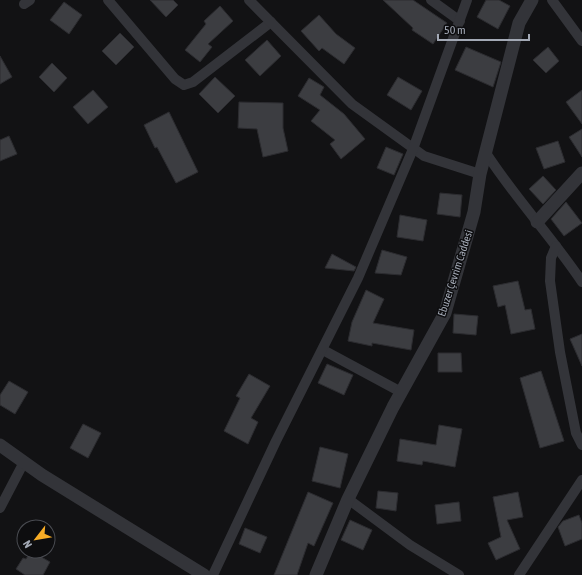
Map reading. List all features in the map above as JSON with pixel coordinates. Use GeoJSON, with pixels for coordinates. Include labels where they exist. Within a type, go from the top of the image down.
{"type":"FeatureCollection","features":[{"type":"Feature","properties":{"kind":"street"},"geometry":{"type":"LineString","coordinates":[[108,0],[175,79],[184,85],[193,82],[271,22]]}},
{"type":"Feature","properties":{"kind":"street"},"geometry":{"type":"LineString","coordinates":[[249,0],[352,104],[424,156],[480,174]]}},
{"type":"Feature","properties":{"kind":"street"},"geometry":{"type":"LineString","coordinates":[[431,0],[460,21]]}},
{"type":"Feature","properties":{"kind":"street"},"geometry":{"type":"LineString","coordinates":[[213,575],[276,440],[323,350],[358,278],[413,149],[467,0]]}},
{"type":"Feature","properties":{"kind":"street","name":"Ebuzer Çevrim Caddesi"},"geometry":{"type":"LineString","coordinates":[[316,575],[348,499],[402,392],[445,313],[474,212],[480,174],[519,23],[532,0]]}},
{"type":"Feature","properties":{"kind":"street"},"geometry":{"type":"LineString","coordinates":[[552,0],[582,41]]}},
{"type":"Feature","properties":{"kind":"street"},"geometry":{"type":"LineString","coordinates":[[486,153],[502,178],[556,246],[582,282]]}},
{"type":"Feature","properties":{"kind":"street"},"geometry":{"type":"LineString","coordinates":[[537,222],[582,173]]}},
{"type":"Feature","properties":{"kind":"street"},"geometry":{"type":"LineString","coordinates":[[556,246],[551,258],[551,288],[560,352],[576,433],[582,445]]}},
{"type":"Feature","properties":{"kind":"street"},"geometry":{"type":"LineString","coordinates":[[323,350],[402,392]]}},
{"type":"Feature","properties":{"kind":"street"},"geometry":{"type":"LineString","coordinates":[[0,445],[42,475],[204,575]]}},
{"type":"Feature","properties":{"kind":"street"},"geometry":{"type":"LineString","coordinates":[[0,508],[24,462]]}},
{"type":"Feature","properties":{"kind":"street"},"geometry":{"type":"LineString","coordinates":[[519,575],[582,480]]}},
{"type":"Feature","properties":{"kind":"street"},"geometry":{"type":"LineString","coordinates":[[348,499],[410,545],[459,575]]}},
{"type":"Feature","properties":{"kind":"building"},"geometry":{"type":"Polygon","coordinates":[[[150,0],[173,0],[178,5],[166,17],[150,0]]]}},
{"type":"Feature","properties":{"kind":"building"},"geometry":{"type":"Polygon","coordinates":[[[383,0],[413,0],[447,23],[433,44],[412,30],[413,28],[383,0]]]}},
{"type":"Feature","properties":{"kind":"building"},"geometry":{"type":"Polygon","coordinates":[[[486,0],[499,0],[510,6],[498,29],[477,17],[486,0]]]}},
{"type":"Feature","properties":{"kind":"building"},"geometry":{"type":"Polygon","coordinates":[[[64,2],[82,15],[69,34],[50,20],[64,2]]]}},
{"type":"Feature","properties":{"kind":"building"},"geometry":{"type":"Polygon","coordinates":[[[220,6],[233,21],[208,44],[212,47],[200,62],[185,50],[206,24],[204,21],[220,6]]]}},
{"type":"Feature","properties":{"kind":"building"},"geometry":{"type":"Polygon","coordinates":[[[319,15],[336,34],[355,48],[344,64],[322,48],[319,51],[301,31],[319,15]]]}},
{"type":"Feature","properties":{"kind":"building"},"geometry":{"type":"Polygon","coordinates":[[[120,33],[134,47],[116,65],[102,51],[120,33]]]}},
{"type":"Feature","properties":{"kind":"building"},"geometry":{"type":"Polygon","coordinates":[[[267,40],[281,56],[260,76],[245,60],[267,40]]]}},
{"type":"Feature","properties":{"kind":"building"},"geometry":{"type":"Polygon","coordinates":[[[466,47],[501,62],[493,87],[455,70],[466,47]]]}},
{"type":"Feature","properties":{"kind":"building"},"geometry":{"type":"Polygon","coordinates":[[[548,47],[559,61],[546,73],[533,60],[548,47]]]}},
{"type":"Feature","properties":{"kind":"building"},"geometry":{"type":"Polygon","coordinates":[[[0,56],[12,77],[0,84],[0,56]]]}},
{"type":"Feature","properties":{"kind":"building"},"geometry":{"type":"Polygon","coordinates":[[[52,63],[67,78],[54,92],[39,77],[52,63]]]}},
{"type":"Feature","properties":{"kind":"building"},"geometry":{"type":"Polygon","coordinates":[[[215,77],[235,96],[218,113],[199,94],[215,77]]]}},
{"type":"Feature","properties":{"kind":"building"},"geometry":{"type":"Polygon","coordinates":[[[398,77],[422,91],[411,110],[387,95],[398,77]]]}},
{"type":"Feature","properties":{"kind":"building"},"geometry":{"type":"Polygon","coordinates":[[[309,78],[324,87],[320,95],[344,114],[365,139],[341,159],[330,144],[335,140],[311,121],[320,110],[298,96],[309,78]]]}},
{"type":"Feature","properties":{"kind":"building"},"geometry":{"type":"Polygon","coordinates":[[[93,90],[108,107],[88,124],[73,107],[93,90]]]}},
{"type":"Feature","properties":{"kind":"building"},"geometry":{"type":"Polygon","coordinates":[[[582,90],[582,124],[566,102],[582,90]]]}},
{"type":"Feature","properties":{"kind":"building"},"geometry":{"type":"Polygon","coordinates":[[[239,102],[283,103],[283,128],[288,151],[263,157],[257,129],[238,128],[239,102]]]}},
{"type":"Feature","properties":{"kind":"building"},"geometry":{"type":"Polygon","coordinates":[[[169,112],[198,172],[176,183],[157,147],[155,148],[144,125],[169,112]]]}},
{"type":"Feature","properties":{"kind":"building"},"geometry":{"type":"Polygon","coordinates":[[[582,129],[582,157],[569,137],[582,129]]]}},
{"type":"Feature","properties":{"kind":"building"},"geometry":{"type":"Polygon","coordinates":[[[9,136],[17,154],[0,161],[0,140],[9,136]]]}},
{"type":"Feature","properties":{"kind":"building"},"geometry":{"type":"Polygon","coordinates":[[[558,141],[565,162],[544,169],[536,148],[558,141]]]}},
{"type":"Feature","properties":{"kind":"building"},"geometry":{"type":"Polygon","coordinates":[[[386,147],[403,154],[394,175],[377,168],[386,147]]]}},
{"type":"Feature","properties":{"kind":"building"},"geometry":{"type":"Polygon","coordinates":[[[543,176],[556,190],[543,204],[529,189],[543,176]]]}},
{"type":"Feature","properties":{"kind":"building"},"geometry":{"type":"Polygon","coordinates":[[[440,193],[462,195],[460,217],[437,214],[440,193]]]}},
{"type":"Feature","properties":{"kind":"building"},"geometry":{"type":"Polygon","coordinates":[[[566,202],[582,223],[564,236],[551,219],[566,202]]]}},
{"type":"Feature","properties":{"kind":"building"},"geometry":{"type":"Polygon","coordinates":[[[400,215],[427,220],[423,241],[397,237],[400,215]]]}},
{"type":"Feature","properties":{"kind":"building"},"geometry":{"type":"Polygon","coordinates":[[[382,250],[407,257],[401,275],[375,273],[382,250]]]}},
{"type":"Feature","properties":{"kind":"building"},"geometry":{"type":"Polygon","coordinates":[[[332,254],[356,267],[354,271],[325,268],[332,254]]]}},
{"type":"Feature","properties":{"kind":"building"},"geometry":{"type":"Polygon","coordinates":[[[518,281],[525,310],[531,309],[535,329],[511,334],[505,305],[498,307],[493,286],[518,281]]]}},
{"type":"Feature","properties":{"kind":"building"},"geometry":{"type":"Polygon","coordinates":[[[366,290],[384,299],[373,323],[414,330],[411,350],[372,343],[372,346],[348,341],[352,322],[366,290]]]}},
{"type":"Feature","properties":{"kind":"building"},"geometry":{"type":"Polygon","coordinates":[[[454,314],[478,316],[476,335],[453,333],[454,314]]]}},
{"type":"Feature","properties":{"kind":"building"},"geometry":{"type":"Polygon","coordinates":[[[582,334],[582,366],[570,339],[582,334]]]}},
{"type":"Feature","properties":{"kind":"building"},"geometry":{"type":"Polygon","coordinates":[[[438,353],[461,353],[462,372],[438,372],[438,353]]]}},
{"type":"Feature","properties":{"kind":"building"},"geometry":{"type":"Polygon","coordinates":[[[327,364],[353,375],[344,395],[318,383],[327,364]]]}},
{"type":"Feature","properties":{"kind":"building"},"geometry":{"type":"Polygon","coordinates":[[[541,371],[564,441],[540,448],[520,378],[541,371]]]}},
{"type":"Feature","properties":{"kind":"building"},"geometry":{"type":"Polygon","coordinates":[[[249,374],[270,386],[251,418],[258,422],[248,444],[224,431],[240,398],[236,396],[249,374]]]}},
{"type":"Feature","properties":{"kind":"building"},"geometry":{"type":"Polygon","coordinates":[[[9,381],[28,392],[15,414],[0,405],[0,395],[9,381]]]}},
{"type":"Feature","properties":{"kind":"building"},"geometry":{"type":"Polygon","coordinates":[[[83,424],[101,433],[88,458],[70,448],[83,424]]]}},
{"type":"Feature","properties":{"kind":"building"},"geometry":{"type":"Polygon","coordinates":[[[439,425],[462,429],[455,467],[423,461],[422,465],[397,461],[400,439],[436,445],[439,425]]]}},
{"type":"Feature","properties":{"kind":"building"},"geometry":{"type":"Polygon","coordinates":[[[320,447],[348,454],[340,488],[312,481],[320,447]]]}},
{"type":"Feature","properties":{"kind":"building"},"geometry":{"type":"Polygon","coordinates":[[[378,491],[398,493],[396,511],[376,508],[378,491]]]}},
{"type":"Feature","properties":{"kind":"building"},"geometry":{"type":"Polygon","coordinates":[[[308,492],[333,503],[314,546],[308,543],[297,575],[274,575],[308,492]]]}},
{"type":"Feature","properties":{"kind":"building"},"geometry":{"type":"Polygon","coordinates":[[[518,492],[523,517],[507,520],[520,549],[496,560],[488,543],[501,537],[493,497],[518,492]]]}},
{"type":"Feature","properties":{"kind":"building"},"geometry":{"type":"Polygon","coordinates":[[[459,502],[461,521],[437,524],[435,505],[459,502]]]}},
{"type":"Feature","properties":{"kind":"building"},"geometry":{"type":"Polygon","coordinates":[[[579,515],[582,523],[582,539],[565,546],[558,527],[563,521],[579,515]]]}},
{"type":"Feature","properties":{"kind":"building"},"geometry":{"type":"Polygon","coordinates":[[[350,520],[372,530],[363,550],[341,540],[350,520]]]}},
{"type":"Feature","properties":{"kind":"building"},"geometry":{"type":"Polygon","coordinates":[[[245,528],[267,537],[260,553],[239,544],[245,528]]]}},
{"type":"Feature","properties":{"kind":"building"},"geometry":{"type":"Polygon","coordinates":[[[22,559],[45,559],[50,562],[43,575],[25,575],[16,569],[22,559]]]}}]}
